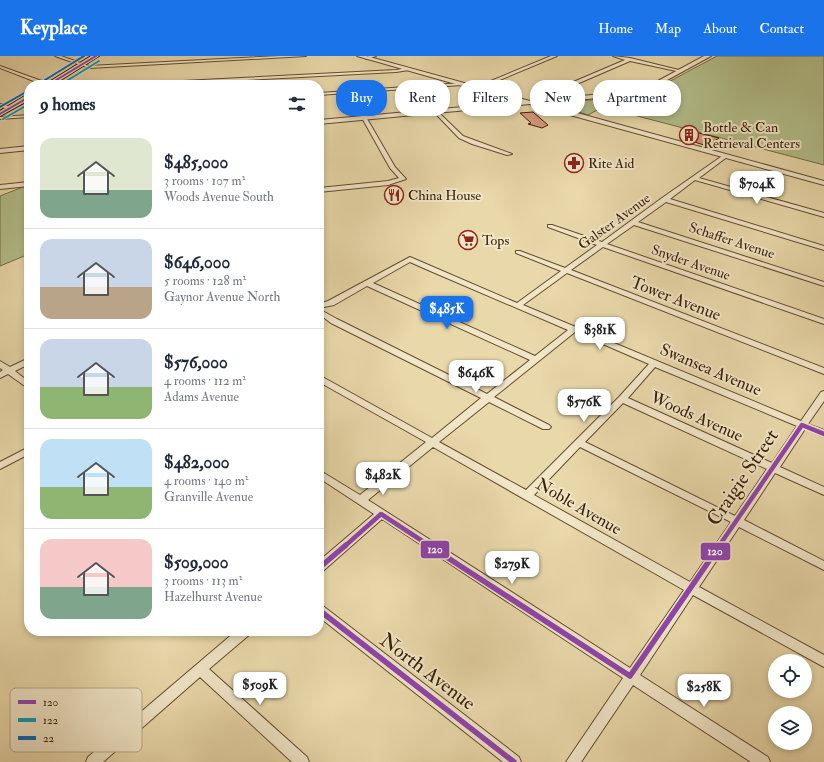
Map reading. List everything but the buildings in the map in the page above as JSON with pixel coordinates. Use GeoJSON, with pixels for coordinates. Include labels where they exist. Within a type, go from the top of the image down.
{"type":"FeatureCollection","features":[{"type":"Feature","properties":{"kind":"main road"},"geometry":{"type":"LineString","coordinates":[[56,80],[96,56]]}},
{"type":"Feature","properties":{"kind":"main road"},"geometry":{"type":"LineString","coordinates":[[0,114],[24,100]]}},
{"type":"Feature","properties":{"kind":"street"},"geometry":{"type":"LineString","coordinates":[[56,56],[89,67],[304,56]]}},
{"type":"Feature","properties":{"kind":"street"},"geometry":{"type":"LineString","coordinates":[[360,56],[370,57],[458,83]]}},
{"type":"Feature","properties":{"kind":"street"},"geometry":{"type":"LineString","coordinates":[[537,56],[548,59]]}},
{"type":"Feature","properties":{"kind":"street"},"geometry":{"type":"LineString","coordinates":[[496,80],[555,56]]}},
{"type":"Feature","properties":{"kind":"street"},"geometry":{"type":"LineString","coordinates":[[615,56],[681,71]]}},
{"type":"Feature","properties":{"kind":"street"},"geometry":{"type":"LineString","coordinates":[[585,98],[638,92],[681,71],[706,56]]}},
{"type":"Feature","properties":{"kind":"street"},"geometry":{"type":"LineString","coordinates":[[582,80],[630,59]]}},
{"type":"Feature","properties":{"kind":"street"},"geometry":{"type":"LineString","coordinates":[[0,67],[35,80]]}},
{"type":"Feature","properties":{"kind":"street"},"geometry":{"type":"LineString","coordinates":[[219,80],[396,71],[407,69]]}},
{"type":"Feature","properties":{"kind":"street"},"geometry":{"type":"LineString","coordinates":[[324,94],[458,84]]}},
{"type":"Feature","properties":{"kind":"street"},"geometry":{"type":"LineString","coordinates":[[0,105],[10,108]]}},
{"type":"Feature","properties":{"kind":"street"},"geometry":{"type":"LineString","coordinates":[[324,122],[395,115]]}},
{"type":"Feature","properties":{"kind":"street"},"geometry":{"type":"LineString","coordinates":[[0,118],[24,116]]}},
{"type":"Feature","properties":{"kind":"street"},"geometry":{"type":"LineString","coordinates":[[441,116],[461,137],[474,143],[509,154]]}},
{"type":"Feature","properties":{"kind":"street"},"geometry":{"type":"LineString","coordinates":[[581,116],[824,183]]}},
{"type":"Feature","properties":{"kind":"street"},"geometry":{"type":"LineString","coordinates":[[324,189],[388,183],[403,179],[393,168],[364,118]]}},
{"type":"Feature","properties":{"kind":"street"},"geometry":{"type":"LineString","coordinates":[[0,151],[24,149]]}},
{"type":"Feature","properties":{"kind":"street","name":"Galster Avenue"},"geometry":{"type":"LineString","coordinates":[[517,306],[725,156]]}},
{"type":"Feature","properties":{"kind":"street"},"geometry":{"type":"LineString","coordinates":[[694,178],[824,215]]}},
{"type":"Feature","properties":{"kind":"street"},"geometry":{"type":"LineString","coordinates":[[0,186],[24,184]]}},
{"type":"Feature","properties":{"kind":"street"},"geometry":{"type":"LineString","coordinates":[[664,199],[824,248]]}},
{"type":"Feature","properties":{"kind":"street","name":"Schaffer Avenue"},"geometry":{"type":"LineString","coordinates":[[632,222],[824,284]]}},
{"type":"Feature","properties":{"kind":"street","name":"Snyder Avenue"},"geometry":{"type":"LineString","coordinates":[[550,226],[824,322]]}},
{"type":"Feature","properties":{"kind":"street","name":"Tower Avenue"},"geometry":{"type":"LineString","coordinates":[[518,252],[566,272],[824,371]]}},
{"type":"Feature","properties":{"kind":"street","name":"Swansea Avenue"},"geometry":{"type":"LineString","coordinates":[[367,283],[410,259],[517,306],[824,434]]}},
{"type":"Feature","properties":{"kind":"street"},"geometry":{"type":"LineString","coordinates":[[324,305],[332,303],[367,283],[536,360]]}},
{"type":"Feature","properties":{"kind":"street"},"geometry":{"type":"LineString","coordinates":[[324,314],[334,321],[546,427]]}},
{"type":"Feature","properties":{"kind":"street"},"geometry":{"type":"LineString","coordinates":[[360,500],[574,329]]}},
{"type":"Feature","properties":{"kind":"street"},"geometry":{"type":"LineString","coordinates":[[528,495],[622,400],[654,363]]}},
{"type":"Feature","properties":{"kind":"street"},"geometry":{"type":"LineString","coordinates":[[0,364],[24,382]]}},
{"type":"Feature","properties":{"kind":"street"},"geometry":{"type":"LineString","coordinates":[[0,375],[24,364]]}},
{"type":"Feature","properties":{"kind":"street","name":"Noble Avenue"},"geometry":{"type":"LineString","coordinates":[[324,381],[691,588],[824,661]]}},
{"type":"Feature","properties":{"kind":"street","name":"Craigie Street"},"geometry":{"type":"LineString","coordinates":[[572,762],[824,394]]}},
{"type":"Feature","properties":{"kind":"street","name":"Woods Avenue"},"geometry":{"type":"LineString","coordinates":[[622,400],[824,491]]}},
{"type":"Feature","properties":{"kind":"street"},"geometry":{"type":"LineString","coordinates":[[580,443],[824,566]]}},
{"type":"Feature","properties":{"kind":"street"},"geometry":{"type":"LineString","coordinates":[[0,466],[24,453]]}},
{"type":"Feature","properties":{"kind":"street"},"geometry":{"type":"LineString","coordinates":[[324,476],[763,762]]}},
{"type":"Feature","properties":{"kind":"street"},"geometry":{"type":"LineString","coordinates":[[324,564],[381,514]]}},
{"type":"Feature","properties":{"kind":"street","name":"North Avenue"},"geometry":{"type":"LineString","coordinates":[[324,614],[514,762]]}},
{"type":"Feature","properties":{"kind":"street"},"geometry":{"type":"LineString","coordinates":[[142,719],[239,636]]}},
{"type":"Feature","properties":{"kind":"street"},"geometry":{"type":"LineString","coordinates":[[200,669],[302,762]]}},
{"type":"Feature","properties":{"kind":"street"},"geometry":{"type":"LineString","coordinates":[[93,762],[105,752]]}},
{"type":"Feature","properties":{"kind":"green space"},"geometry":{"type":"Polygon","coordinates":[[[717,56],[824,56],[824,165],[637,116],[681,116],[681,80],[672,80],[717,56]]]}},
{"type":"Feature","properties":{"kind":"green space"},"geometry":{"type":"Polygon","coordinates":[[[585,100],[593,100],[593,112],[588,115],[585,114],[585,100]]]}},
{"type":"Feature","properties":{"kind":"green space"},"geometry":{"type":"Polygon","coordinates":[[[24,187],[24,256],[0,266],[0,196],[24,187]]]}},
{"type":"Feature","properties":{"kind":"transit line","name":"22"},"geometry":{"type":"LineString","coordinates":[[45,80],[84,56]]}},
{"type":"Feature","properties":{"kind":"transit line","name":"120"},"geometry":{"type":"LineString","coordinates":[[56,80],[96,56]]}},
{"type":"Feature","properties":{"kind":"transit line","name":"122"},"geometry":{"type":"LineString","coordinates":[[68,80],[99,61]]}},
{"type":"Feature","properties":{"kind":"transit line","name":"22"},"geometry":{"type":"LineString","coordinates":[[0,107],[24,93]]}},
{"type":"Feature","properties":{"kind":"transit line","name":"120"},"geometry":{"type":"LineString","coordinates":[[0,114],[24,100]]}},
{"type":"Feature","properties":{"kind":"transit line","name":"122"},"geometry":{"type":"LineString","coordinates":[[3,119],[24,107]]}},
{"type":"Feature","properties":{"kind":"transit line","name":"120"},"geometry":{"type":"LineString","coordinates":[[324,564],[381,514],[630,676],[802,425],[824,434]]}},
{"type":"Feature","properties":{"kind":"transit line","name":"120"},"geometry":{"type":"LineString","coordinates":[[324,614],[514,762]]}},
{"type":"Feature","properties":{"kind":"place","name":"Bottle & Can Retrieval Centers"},"geometry":{"type":"Point","coordinates":[689,135]}},
{"type":"Feature","properties":{"kind":"place","name":"Rite Aid"},"geometry":{"type":"Point","coordinates":[574,163]}},
{"type":"Feature","properties":{"kind":"place","name":"China House"},"geometry":{"type":"Point","coordinates":[394,195]}},
{"type":"Feature","properties":{"kind":"place","name":"Tops"},"geometry":{"type":"Point","coordinates":[468,240]}}]}
